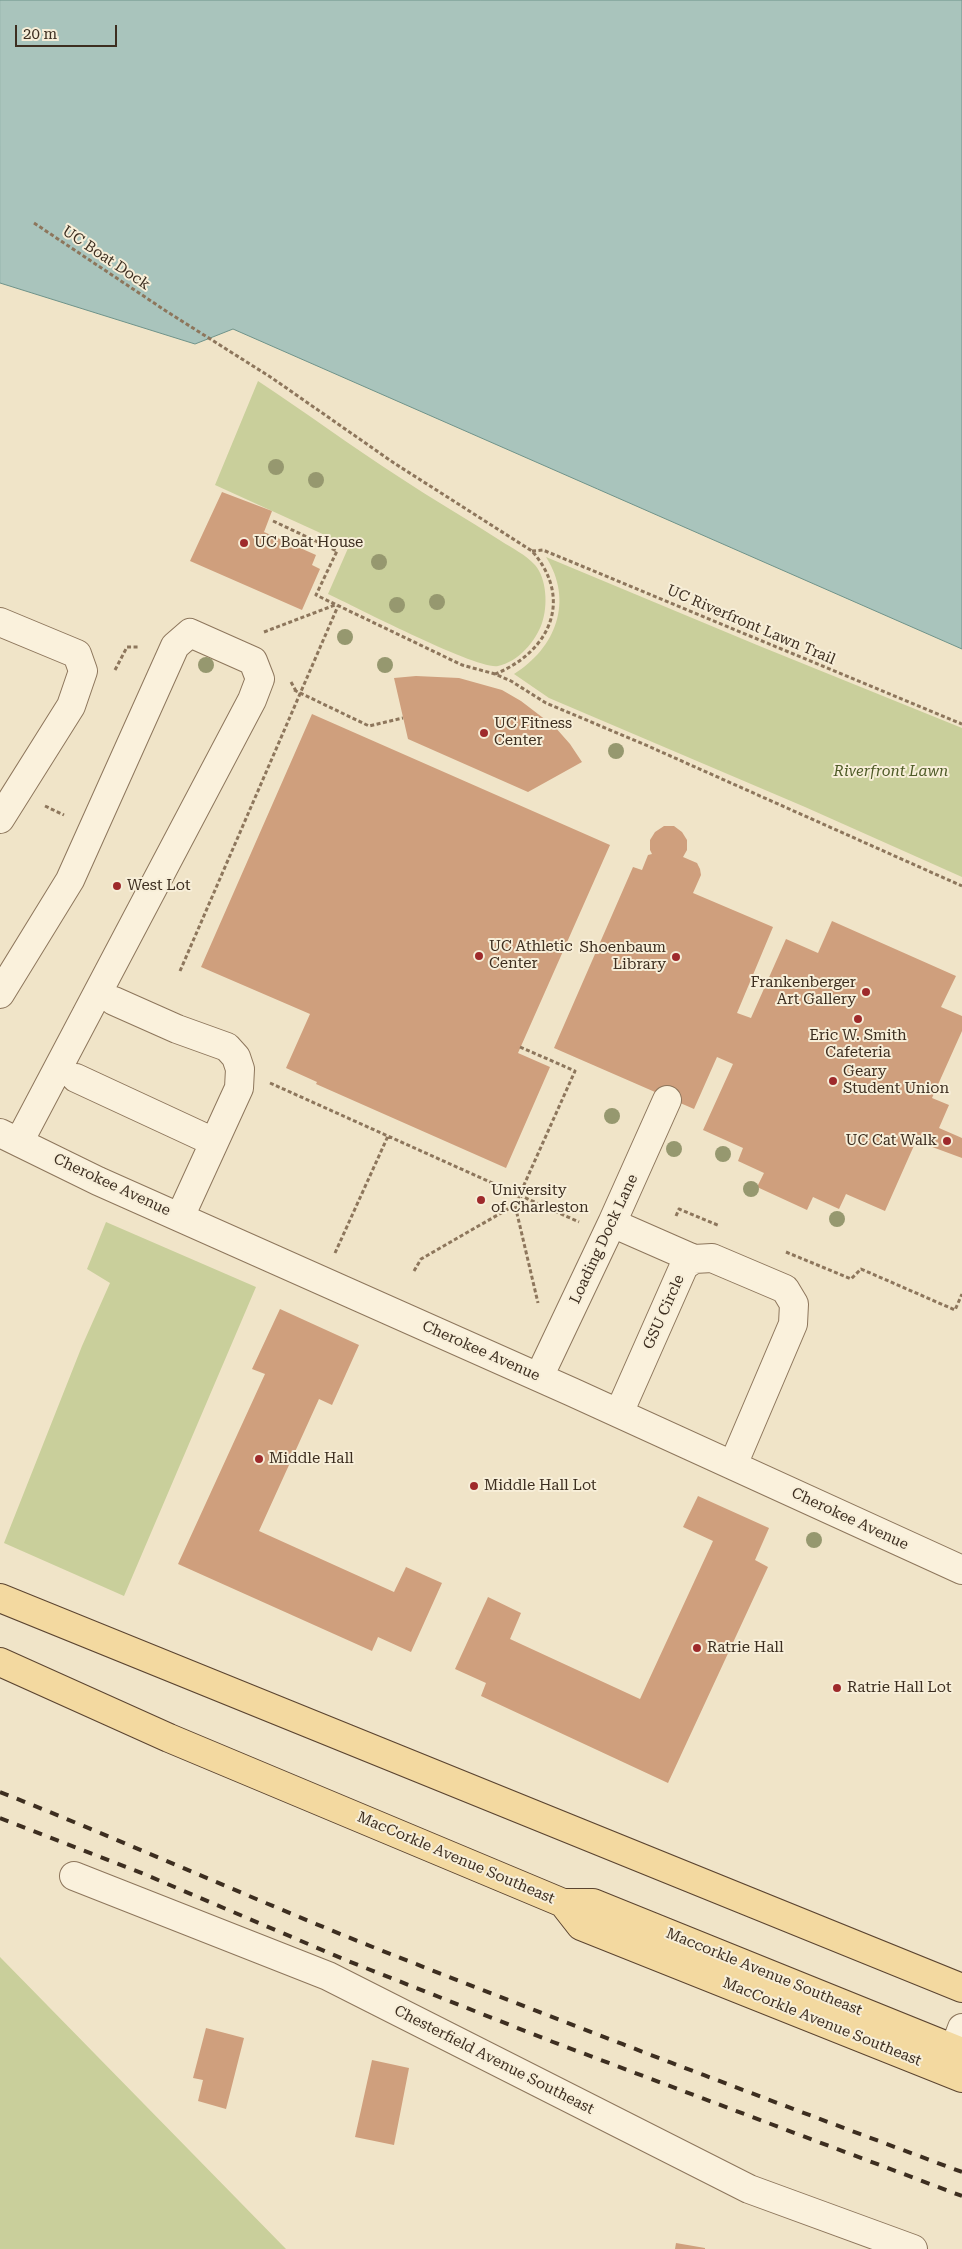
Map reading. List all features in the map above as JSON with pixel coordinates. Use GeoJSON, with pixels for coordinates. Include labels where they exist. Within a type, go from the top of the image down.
{"type":"FeatureCollection","features":[{"type":"Feature","properties":{"kind":"main road"},"geometry":{"type":"LineString","coordinates":[[0,1598],[962,1988]]}},
{"type":"Feature","properties":{"kind":"main road","name":"MacCorkle Avenue Southeast"},"geometry":{"type":"LineString","coordinates":[[0,1662],[178,1741],[563,1903],[582,1926],[962,2078]]}},
{"type":"Feature","properties":{"kind":"main road","name":"Maccorkle Avenue Southeast"},"geometry":{"type":"LineString","coordinates":[[563,1903],[593,1903],[959,2043]]}},
{"type":"Feature","properties":{"kind":"street"},"geometry":{"type":"LineString","coordinates":[[0,622],[77,654],[83,671],[71,706],[0,819]]}},
{"type":"Feature","properties":{"kind":"street"},"geometry":{"type":"LineString","coordinates":[[0,994],[70,880],[175,646],[190,633],[253,661],[260,679],[252,700],[10,1137]]}},
{"type":"Feature","properties":{"kind":"street"},"geometry":{"type":"LineString","coordinates":[[114,1001],[177,1029],[227,1047],[236,1056],[240,1069],[239,1088],[180,1216]]}},
{"type":"Feature","properties":{"kind":"street"},"geometry":{"type":"LineString","coordinates":[[76,1078],[214,1142]]}},
{"type":"Feature","properties":{"kind":"street","name":"Loading Dock Lane"},"geometry":{"type":"LineString","coordinates":[[539,1377],[600,1224],[667,1100]]}},
{"type":"Feature","properties":{"kind":"street","name":"Cherokee Avenue"},"geometry":{"type":"LineString","coordinates":[[10,1137],[98,1181],[619,1413],[962,1570]]}},
{"type":"Feature","properties":{"kind":"street"},"geometry":{"type":"LineString","coordinates":[[600,1224],[662,1245],[694,1259]]}},
{"type":"Feature","properties":{"kind":"street","name":"GSU Circle"},"geometry":{"type":"LineString","coordinates":[[619,1413],[684,1266],[694,1259],[712,1258],[785,1289],[794,1304],[793,1324],[734,1465]]}},
{"type":"Feature","properties":{"kind":"street","name":"Chesterfield Avenue Southeast"},"geometry":{"type":"LineString","coordinates":[[74,1876],[328,1976],[749,2189],[913,2249]]}},
{"type":"Feature","properties":{"kind":"path","name":"UC Boat Dock"},"geometry":{"type":"LineString","coordinates":[[34,223],[166,311],[272,378],[394,463],[532,551]]}},
{"type":"Feature","properties":{"kind":"path"},"geometry":{"type":"LineString","coordinates":[[273,521],[337,551],[316,595],[462,665],[495,674],[531,692],[546,704],[648,746],[962,886]]}},
{"type":"Feature","properties":{"kind":"path","name":"UC Riverfront Lawn Trail"},"geometry":{"type":"LineString","coordinates":[[532,551],[543,550],[962,724]]}},
{"type":"Feature","properties":{"kind":"path"},"geometry":{"type":"LineString","coordinates":[[495,674],[531,653],[540,643],[550,620],[553,606],[551,590],[541,561],[532,551]]}},
{"type":"Feature","properties":{"kind":"path"},"geometry":{"type":"LineString","coordinates":[[262,632],[337,605]]}},
{"type":"Feature","properties":{"kind":"path"},"geometry":{"type":"LineString","coordinates":[[180,970],[302,693],[337,605]]}},
{"type":"Feature","properties":{"kind":"path"},"geometry":{"type":"LineString","coordinates":[[290,688],[369,726],[403,718]]}},
{"type":"Feature","properties":{"kind":"path"},"geometry":{"type":"LineString","coordinates":[[414,1271],[421,1259],[515,1205],[520,1196],[575,1071],[520,1047]]}},
{"type":"Feature","properties":{"kind":"path"},"geometry":{"type":"LineString","coordinates":[[263,1079],[520,1196],[600,1224]]}},
{"type":"Feature","properties":{"kind":"path"},"geometry":{"type":"LineString","coordinates":[[332,1260],[388,1136]]}},
{"type":"Feature","properties":{"kind":"path"},"geometry":{"type":"LineString","coordinates":[[515,1205],[540,1310]]}},
{"type":"Feature","properties":{"kind":"path"},"geometry":{"type":"LineString","coordinates":[[662,1245],[679,1209],[724,1227]]}},
{"type":"Feature","properties":{"kind":"path"},"geometry":{"type":"LineString","coordinates":[[779,1249],[852,1279],[861,1270],[955,1310],[962,1294]]}},
{"type":"Feature","properties":{"kind":"green space"},"geometry":{"type":"Polygon","coordinates":[[[258,381],[381,465],[519,552],[535,565],[542,578],[546,601],[544,616],[539,630],[525,650],[505,664],[498,666],[486,665],[442,648],[328,594],[349,546],[215,485],[258,381]]]}},
{"type":"Feature","properties":{"kind":"green space","name":"Riverfront Lawn"},"geometry":{"type":"Polygon","coordinates":[[[546,557],[962,728],[962,877],[805,807],[549,698],[514,674],[541,651],[550,637],[556,622],[559,590],[546,557]]]}},
{"type":"Feature","properties":{"kind":"green space"},"geometry":{"type":"Polygon","coordinates":[[[106,1222],[256,1287],[124,1596],[4,1543],[82,1346],[110,1283],[87,1269],[106,1222]]]}},
{"type":"Feature","properties":{"kind":"green space"},"geometry":{"type":"Polygon","coordinates":[[[0,1957],[286,2249],[0,2249],[0,1957]]]}},
{"type":"Feature","properties":{"kind":"water"},"geometry":{"type":"Polygon","coordinates":[[[0,0],[962,0],[962,649],[233,329],[195,344],[0,283],[0,0]]]}},
{"type":"Feature","properties":{"kind":"building","name":"UC Boat House"},"geometry":{"type":"Polygon","coordinates":[[[222,492],[272,511],[264,532],[316,555],[312,565],[320,569],[302,610],[190,561],[222,492]]]}},
{"type":"Feature","properties":{"kind":"building","name":"UC Fitness Center"},"geometry":{"type":"Polygon","coordinates":[[[416,676],[459,678],[502,690],[521,701],[555,727],[582,762],[528,792],[408,739],[394,678],[416,676]]]}},
{"type":"Feature","properties":{"kind":"building"},"geometry":{"type":"Polygon","coordinates":[[[312,714],[610,845],[518,1053],[550,1067],[506,1168],[316,1084],[317,1082],[286,1068],[310,1014],[201,967],[312,714]]]}},
{"type":"Feature","properties":{"kind":"building","name":"Geary Student Union"},"geometry":{"type":"Polygon","coordinates":[[[664,826],[674,826],[682,832],[687,840],[687,850],[683,857],[697,863],[700,869],[701,875],[693,893],[773,927],[737,1013],[751,1018],[786,939],[818,953],[832,921],[956,976],[941,1007],[962,1016],[962,1031],[932,1098],[949,1105],[939,1128],[962,1138],[962,1158],[916,1141],[885,1211],[846,1194],[839,1209],[813,1197],[807,1210],[757,1187],[764,1173],[738,1161],[743,1148],[703,1130],[733,1064],[717,1057],[694,1109],[554,1048],[633,867],[642,870],[648,855],[652,854],[650,840],[655,832],[664,826]]]}},
{"type":"Feature","properties":{"kind":"building","name":"Middle Hall"},"geometry":{"type":"Polygon","coordinates":[[[280,1309],[359,1345],[332,1405],[319,1399],[259,1531],[394,1592],[406,1567],[442,1583],[411,1652],[378,1637],[372,1651],[178,1564],[265,1374],[252,1369],[280,1309]]]}},
{"type":"Feature","properties":{"kind":"building","name":"Ratrie Hall"},"geometry":{"type":"Polygon","coordinates":[[[698,1496],[769,1528],[755,1560],[768,1567],[668,1783],[481,1696],[486,1683],[455,1669],[488,1597],[521,1613],[510,1639],[640,1699],[713,1541],[683,1527],[698,1496]]]}},
{"type":"Feature","properties":{"kind":"building"},"geometry":{"type":"Polygon","coordinates":[[[206,2028],[244,2038],[226,2109],[198,2101],[203,2080],[193,2078],[206,2028]]]}},
{"type":"Feature","properties":{"kind":"building"},"geometry":{"type":"Polygon","coordinates":[[[372,2060],[409,2068],[394,2145],[355,2137],[372,2060]]]}},
{"type":"Feature","properties":{"kind":"building"},"geometry":{"type":"Polygon","coordinates":[[[676,2243],[705,2248],[705,2249],[675,2249],[676,2243]]]}},
{"type":"Feature","properties":{"kind":"railway"},"geometry":{"type":"LineString","coordinates":[[0,1792],[360,1942],[510,2001],[962,2172]]}},
{"type":"Feature","properties":{"kind":"railway"},"geometry":{"type":"LineString","coordinates":[[0,1818],[144,1874],[348,1961],[553,2042],[962,2196]]}},
{"type":"Feature","properties":{"kind":"place","name":"UC Boat House"},"geometry":{"type":"Point","coordinates":[244,543]}},
{"type":"Feature","properties":{"kind":"place","name":"UC Fitness Center"},"geometry":{"type":"Point","coordinates":[484,733]}},
{"type":"Feature","properties":{"kind":"place","name":"West Lot"},"geometry":{"type":"Point","coordinates":[117,886]}},
{"type":"Feature","properties":{"kind":"place","name":"UC Athletic Center"},"geometry":{"type":"Point","coordinates":[479,956]}},
{"type":"Feature","properties":{"kind":"place","name":"Shoenbaum Library"},"geometry":{"type":"Point","coordinates":[676,957]}},
{"type":"Feature","properties":{"kind":"place","name":"Frankenberger Art Gallery"},"geometry":{"type":"Point","coordinates":[866,992]}},
{"type":"Feature","properties":{"kind":"place","name":"Eric W. Smith Cafeteria"},"geometry":{"type":"Point","coordinates":[858,1019]}},
{"type":"Feature","properties":{"kind":"place","name":"Geary Student Union"},"geometry":{"type":"Point","coordinates":[833,1081]}},
{"type":"Feature","properties":{"kind":"place","name":"UC Cat Walk"},"geometry":{"type":"Point","coordinates":[947,1141]}},
{"type":"Feature","properties":{"kind":"place","name":"University of Charleston"},"geometry":{"type":"Point","coordinates":[481,1200]}},
{"type":"Feature","properties":{"kind":"place","name":"Middle Hall"},"geometry":{"type":"Point","coordinates":[259,1459]}},
{"type":"Feature","properties":{"kind":"place","name":"Middle Hall Lot"},"geometry":{"type":"Point","coordinates":[474,1486]}},
{"type":"Feature","properties":{"kind":"place","name":"Ratrie Hall"},"geometry":{"type":"Point","coordinates":[697,1648]}},
{"type":"Feature","properties":{"kind":"place","name":"Ratrie Hall Lot"},"geometry":{"type":"Point","coordinates":[837,1688]}}]}
